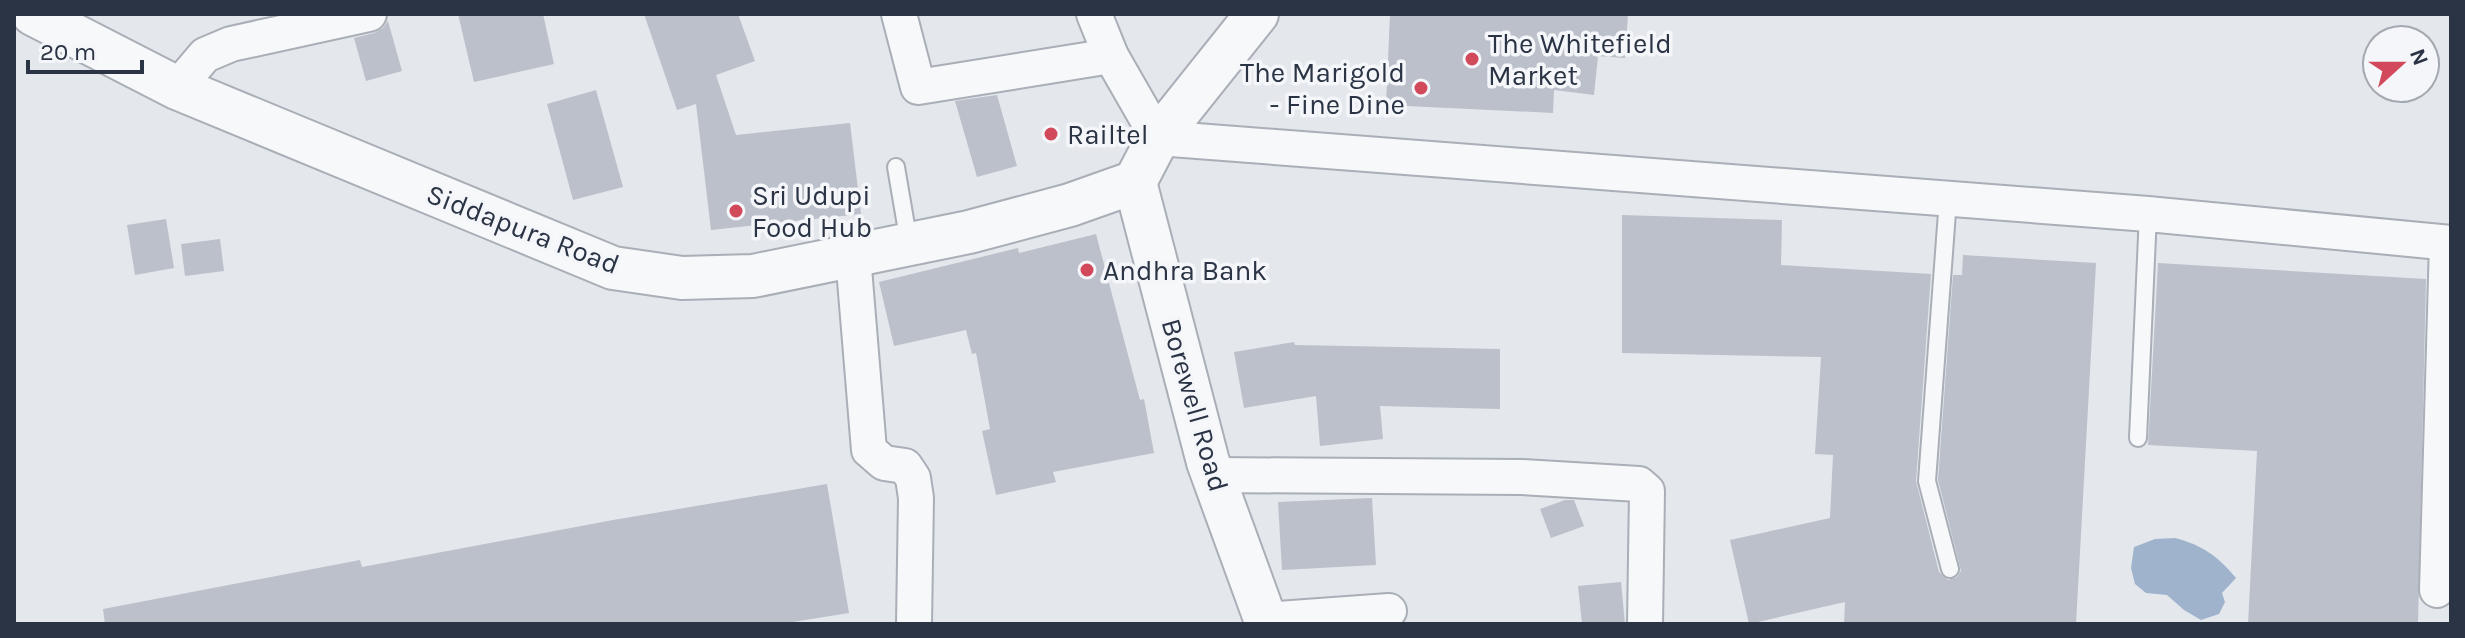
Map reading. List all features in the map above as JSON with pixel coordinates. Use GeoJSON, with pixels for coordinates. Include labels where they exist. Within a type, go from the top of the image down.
{"type":"FeatureCollection","features":[{"type":"Feature","properties":{"kind":"street","name":"Siddapura Road"},"geometry":{"type":"LineString","coordinates":[[33,14],[177,88],[613,268],[682,278],[753,276],[969,232],[1070,205],[1135,182]]}},
{"type":"Feature","properties":{"kind":"street"},"geometry":{"type":"LineString","coordinates":[[177,88],[205,55],[231,44],[369,14]]}},
{"type":"Feature","properties":{"kind":"street"},"geometry":{"type":"LineString","coordinates":[[899,14],[918,87],[1111,56]]}},
{"type":"Feature","properties":{"kind":"street"},"geometry":{"type":"LineString","coordinates":[[1094,14],[1111,56],[1158,138]]}},
{"type":"Feature","properties":{"kind":"street"},"geometry":{"type":"LineString","coordinates":[[1135,182],[1158,138],[1257,14]]}},
{"type":"Feature","properties":{"kind":"street"},"geometry":{"type":"LineString","coordinates":[[1158,138],[2148,214],[2449,243],[2437,590]]}},
{"type":"Feature","properties":{"kind":"street","name":"Borewell Road"},"geometry":{"type":"LineString","coordinates":[[1135,182],[1213,475],[1266,622]]}},
{"type":"Feature","properties":{"kind":"street"},"geometry":{"type":"LineString","coordinates":[[853,256],[869,450],[884,463],[905,466],[913,478],[916,498],[914,624]]}},
{"type":"Feature","properties":{"kind":"street"},"geometry":{"type":"LineString","coordinates":[[1213,475],[1522,477],[1639,484],[1647,491],[1645,624]]}},
{"type":"Feature","properties":{"kind":"street"},"geometry":{"type":"LineString","coordinates":[[1266,622],[1389,611]]}},
{"type":"Feature","properties":{"kind":"lane"},"geometry":{"type":"LineString","coordinates":[[896,167],[909,244]]}},
{"type":"Feature","properties":{"kind":"lane"},"geometry":{"type":"LineString","coordinates":[[1948,199],[1927,481],[1950,569]]}},
{"type":"Feature","properties":{"kind":"lane"},"geometry":{"type":"LineString","coordinates":[[2138,438],[2148,214]]}},
{"type":"Feature","properties":{"kind":"water"},"geometry":{"type":"Polygon","coordinates":[[[2175,538],[2209,552],[2236,578],[2222,593],[2225,602],[2219,614],[2201,620],[2167,595],[2146,593],[2135,584],[2131,568],[2134,547],[2155,539],[2175,538]]]}},
{"type":"Feature","properties":{"kind":"building"},"geometry":{"type":"Polygon","coordinates":[[[458,14],[543,14],[554,64],[474,82],[458,14]]]}},
{"type":"Feature","properties":{"kind":"building"},"geometry":{"type":"Polygon","coordinates":[[[644,14],[738,14],[755,61],[716,75],[736,135],[850,123],[861,214],[711,230],[696,104],[677,110],[644,14]]]}},
{"type":"Feature","properties":{"kind":"building","name":"The Whitefield Market"},"geometry":{"type":"Polygon","coordinates":[[[1390,14],[1628,14],[1625,58],[1598,56],[1594,95],[1554,90],[1553,113],[1386,105],[1390,14]]]}},
{"type":"Feature","properties":{"kind":"building"},"geometry":{"type":"Polygon","coordinates":[[[388,21],[402,71],[366,81],[354,38],[374,33],[388,21]]]}},
{"type":"Feature","properties":{"kind":"building"},"geometry":{"type":"Polygon","coordinates":[[[596,90],[623,187],[573,200],[547,104],[596,90]]]}},
{"type":"Feature","properties":{"kind":"building"},"geometry":{"type":"Polygon","coordinates":[[[997,95],[1017,166],[977,177],[955,101],[997,95]]]}},
{"type":"Feature","properties":{"kind":"building"},"geometry":{"type":"Polygon","coordinates":[[[1622,215],[1782,220],[1781,265],[1931,274],[1916,481],[1939,572],[1948,580],[1957,577],[1961,571],[1938,480],[1953,275],[1962,275],[1963,255],[2096,263],[2076,624],[1844,624],[1845,602],[1749,624],[1730,540],[1830,518],[1833,455],[1815,454],[1821,357],[1622,353],[1622,215]]]}},
{"type":"Feature","properties":{"kind":"building"},"geometry":{"type":"Polygon","coordinates":[[[166,219],[174,268],[135,275],[127,225],[166,219]]]}},
{"type":"Feature","properties":{"kind":"building"},"geometry":{"type":"Polygon","coordinates":[[[1096,234],[1140,400],[1144,399],[1154,453],[1053,472],[1056,482],[996,495],[982,431],[990,429],[976,353],[972,354],[966,330],[894,346],[879,282],[1018,248],[1019,253],[1096,234]]]}},
{"type":"Feature","properties":{"kind":"building"},"geometry":{"type":"Polygon","coordinates":[[[220,239],[224,271],[185,276],[181,244],[220,239]]]}},
{"type":"Feature","properties":{"kind":"building"},"geometry":{"type":"Polygon","coordinates":[[[2158,263],[2426,279],[2418,624],[2248,624],[2257,451],[2148,445],[2158,263]]]}},
{"type":"Feature","properties":{"kind":"building"},"geometry":{"type":"Polygon","coordinates":[[[1294,342],[1295,345],[1500,349],[1500,409],[1380,406],[1383,439],[1320,446],[1316,396],[1244,408],[1234,352],[1294,342]]]}},
{"type":"Feature","properties":{"kind":"building"},"geometry":{"type":"Polygon","coordinates":[[[827,484],[849,613],[780,624],[105,624],[103,609],[360,560],[362,567],[827,484]]]}},
{"type":"Feature","properties":{"kind":"building"},"geometry":{"type":"Polygon","coordinates":[[[1372,498],[1376,565],[1282,570],[1278,502],[1372,498]]]}},
{"type":"Feature","properties":{"kind":"building"},"geometry":{"type":"Polygon","coordinates":[[[1574,500],[1584,526],[1551,538],[1540,509],[1574,500]]]}},
{"type":"Feature","properties":{"kind":"building"},"geometry":{"type":"Polygon","coordinates":[[[1621,582],[1625,624],[1582,624],[1578,586],[1621,582]]]}},
{"type":"Feature","properties":{"kind":"place","name":"The Whitefield Market"},"geometry":{"type":"Point","coordinates":[1472,59]}},
{"type":"Feature","properties":{"kind":"place","name":"The Marigold - Fine Dine"},"geometry":{"type":"Point","coordinates":[1421,88]}},
{"type":"Feature","properties":{"kind":"place","name":"Railtel"},"geometry":{"type":"Point","coordinates":[1051,134]}},
{"type":"Feature","properties":{"kind":"place","name":"Sri Udupi Food Hub"},"geometry":{"type":"Point","coordinates":[736,211]}},
{"type":"Feature","properties":{"kind":"place","name":"Andhra Bank"},"geometry":{"type":"Point","coordinates":[1087,270]}}]}
